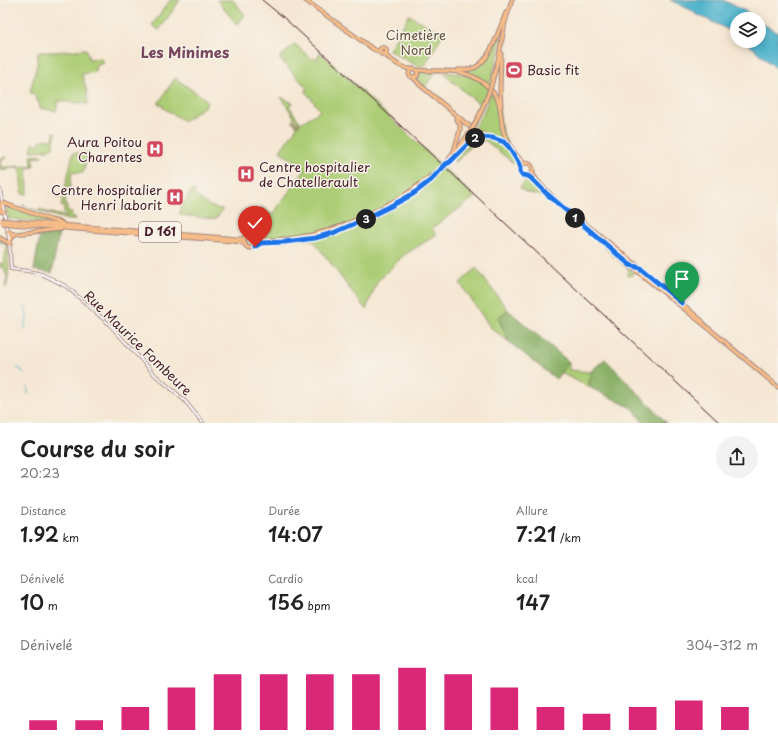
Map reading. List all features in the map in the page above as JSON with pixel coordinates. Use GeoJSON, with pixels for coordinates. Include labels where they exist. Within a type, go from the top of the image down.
{"type":"FeatureCollection","features":[{"type":"Feature","properties":{"kind":"main road"},"geometry":{"type":"LineString","coordinates":[[306,0],[380,51],[381,54],[385,54],[393,62],[408,69],[417,70],[448,71],[471,69],[482,63],[490,52],[508,11]]}},
{"type":"Feature","properties":{"kind":"main road"},"geometry":{"type":"LineString","coordinates":[[440,170],[422,184],[378,210],[339,227],[320,233],[295,238],[267,240],[260,239],[252,234],[248,234],[244,240],[245,244],[249,248],[253,248],[261,243],[285,242],[315,238],[333,233],[389,207],[413,194],[431,180],[445,165],[457,151],[480,114],[491,86],[508,11],[512,0]]}},
{"type":"Feature","properties":{"kind":"main road"},"geometry":{"type":"LineString","coordinates":[[502,38],[500,89],[502,123]]}},
{"type":"Feature","properties":{"kind":"main road"},"geometry":{"type":"LineString","coordinates":[[380,51],[382,48],[385,48],[385,54]]}},
{"type":"Feature","properties":{"kind":"main road"},"geometry":{"type":"LineString","coordinates":[[403,67],[420,85],[475,131],[502,141],[516,159],[520,167],[520,174],[531,178],[547,194],[638,272],[778,386]]}},
{"type":"Feature","properties":{"kind":"main road"},"geometry":{"type":"LineString","coordinates":[[409,73],[412,69]]}},
{"type":"Feature","properties":{"kind":"main road"},"geometry":{"type":"LineString","coordinates":[[413,77],[417,75],[417,70]]}},
{"type":"Feature","properties":{"kind":"main road"},"geometry":{"type":"LineString","coordinates":[[448,71],[474,77],[480,80],[494,94],[498,102],[504,132],[507,139],[520,160],[531,166],[534,177],[551,195],[649,275],[778,386]]}},
{"type":"Feature","properties":{"kind":"main road"},"geometry":{"type":"LineString","coordinates":[[445,165],[454,151],[460,128],[458,120],[450,111]]}},
{"type":"Feature","properties":{"kind":"main road"},"geometry":{"type":"LineString","coordinates":[[445,165],[450,162],[473,139],[482,137],[493,138]]}},
{"type":"Feature","properties":{"kind":"main road"},"geometry":{"type":"LineString","coordinates":[[520,167],[524,163]]}},
{"type":"Feature","properties":{"kind":"main road"},"geometry":{"type":"LineString","coordinates":[[528,176],[532,172]]}},
{"type":"Feature","properties":{"kind":"main road"},"geometry":{"type":"LineString","coordinates":[[1,209],[2,202],[63,224],[71,224],[74,227]]}},
{"type":"Feature","properties":{"kind":"main road"},"geometry":{"type":"LineString","coordinates":[[1,209],[8,205]]}},
{"type":"Feature","properties":{"kind":"main road"},"geometry":{"type":"LineString","coordinates":[[1,209],[4,212]]}},
{"type":"Feature","properties":{"kind":"main road","name":"D 161"},"geometry":{"type":"LineString","coordinates":[[1,222],[240,239],[246,236]]}},
{"type":"Feature","properties":{"kind":"main road"},"geometry":{"type":"LineString","coordinates":[[8,231],[16,234],[74,227]]}},
{"type":"Feature","properties":{"kind":"main road","name":"D 161"},"geometry":{"type":"LineString","coordinates":[[74,227],[233,241],[245,244]]}},
{"type":"Feature","properties":{"kind":"main road"},"geometry":{"type":"LineString","coordinates":[[2,238],[10,243],[12,237],[16,234]]}},
{"type":"Feature","properties":{"kind":"main road"},"geometry":{"type":"LineString","coordinates":[[256,246],[258,241],[257,237]]}},
{"type":"Feature","properties":{"kind":"main road"},"geometry":{"type":"LineString","coordinates":[[2,238],[9,238]]}},
{"type":"Feature","properties":{"kind":"main road"},"geometry":{"type":"LineString","coordinates":[[630,265],[640,268]]}},
{"type":"Feature","properties":{"kind":"main road"},"geometry":{"type":"LineString","coordinates":[[638,272],[649,275]]}},
{"type":"Feature","properties":{"kind":"street"},"geometry":{"type":"LineString","coordinates":[[0,190],[2,202]]}},
{"type":"Feature","properties":{"kind":"street"},"geometry":{"type":"LineString","coordinates":[[4,212],[10,243]]}},
{"type":"Feature","properties":{"kind":"street","name":"Rue Maurice Fombeure"},"geometry":{"type":"LineString","coordinates":[[10,243],[11,269],[41,274],[67,288],[109,324],[150,371],[185,401],[203,423]]}},
{"type":"Feature","properties":{"kind":"green space"},"geometry":{"type":"Polygon","coordinates":[[[170,0],[180,0],[159,30],[152,25],[170,0]]]}},
{"type":"Feature","properties":{"kind":"green space"},"geometry":{"type":"Polygon","coordinates":[[[217,0],[233,0],[245,15],[237,25],[217,0]]]}},
{"type":"Feature","properties":{"kind":"green space","name":"Cimetière Nord"},"geometry":{"type":"Polygon","coordinates":[[[409,15],[443,34],[424,67],[417,66],[389,50],[409,15]]]}},
{"type":"Feature","properties":{"kind":"green space"},"geometry":{"type":"Polygon","coordinates":[[[503,24],[498,56],[489,87],[462,71],[480,65],[503,24]]]}},
{"type":"Feature","properties":{"kind":"green space"},"geometry":{"type":"Polygon","coordinates":[[[295,44],[310,58],[317,59],[320,52],[475,197],[432,228],[436,235],[404,255],[377,282],[366,310],[313,240],[293,237],[267,238],[261,237],[253,232],[247,233],[261,208],[264,208],[272,215],[305,170],[280,151],[297,127],[294,122],[292,122],[293,119],[298,126],[299,125],[281,97],[293,103],[289,106],[300,122],[298,123],[299,124],[320,111],[306,92],[307,88],[279,58],[295,44]]]}},
{"type":"Feature","properties":{"kind":"green space"},"geometry":{"type":"Polygon","coordinates":[[[86,49],[89,59],[101,58],[103,63],[95,67],[96,72],[82,74],[87,92],[88,104],[58,101],[56,111],[40,108],[35,95],[30,92],[37,65],[38,52],[86,49]]]}},
{"type":"Feature","properties":{"kind":"green space"},"geometry":{"type":"Polygon","coordinates":[[[420,72],[435,72],[425,87],[417,79],[420,72]]]}},
{"type":"Feature","properties":{"kind":"green space"},"geometry":{"type":"Polygon","coordinates":[[[438,72],[455,73],[469,76],[480,81],[489,89],[472,126],[469,124],[473,119],[479,104],[446,76],[448,73],[438,72]]]}},
{"type":"Feature","properties":{"kind":"green space"},"geometry":{"type":"Polygon","coordinates":[[[175,78],[208,101],[205,106],[184,121],[162,107],[163,105],[158,104],[175,78]]]}},
{"type":"Feature","properties":{"kind":"green space"},"geometry":{"type":"Polygon","coordinates":[[[491,92],[498,104],[502,131],[508,144],[474,128],[483,113],[491,92]]]}},
{"type":"Feature","properties":{"kind":"green space"},"geometry":{"type":"Polygon","coordinates":[[[54,132],[56,133],[53,147],[46,150],[31,151],[33,143],[39,145],[40,140],[53,140],[54,132]]]}},
{"type":"Feature","properties":{"kind":"green space"},"geometry":{"type":"Polygon","coordinates":[[[486,138],[503,144],[511,154],[514,162],[513,163],[485,140],[478,139],[456,162],[453,161],[469,143],[475,139],[486,138]]]}},
{"type":"Feature","properties":{"kind":"green space"},"geometry":{"type":"Polygon","coordinates":[[[73,153],[87,153],[88,155],[83,173],[72,172],[70,188],[67,188],[65,204],[67,210],[72,213],[71,217],[76,218],[74,220],[68,220],[22,206],[40,211],[40,209],[67,217],[67,214],[64,213],[64,207],[61,206],[73,153]]]}},
{"type":"Feature","properties":{"kind":"green space"},"geometry":{"type":"Polygon","coordinates":[[[42,155],[41,157],[33,158],[34,167],[27,168],[27,194],[22,194],[20,167],[0,170],[0,161],[1,166],[5,168],[21,166],[30,167],[32,165],[31,156],[42,155]]]}},
{"type":"Feature","properties":{"kind":"green space"},"geometry":{"type":"Polygon","coordinates":[[[6,157],[6,158],[0,161],[0,158],[6,157]]]}},
{"type":"Feature","properties":{"kind":"green space"},"geometry":{"type":"Polygon","coordinates":[[[530,179],[624,262],[632,270],[632,275],[626,275],[629,270],[624,264],[623,265],[603,245],[565,214],[564,215],[544,197],[527,193],[522,190],[520,188],[530,179]]]}},
{"type":"Feature","properties":{"kind":"green space"},"geometry":{"type":"Polygon","coordinates":[[[192,190],[195,191],[194,193],[199,199],[200,198],[213,207],[222,209],[216,218],[180,215],[180,209],[192,190]]]}},
{"type":"Feature","properties":{"kind":"green space"},"geometry":{"type":"Polygon","coordinates":[[[7,206],[61,224],[8,219],[7,206]]]}},
{"type":"Feature","properties":{"kind":"green space"},"geometry":{"type":"Polygon","coordinates":[[[59,233],[52,273],[34,270],[40,234],[59,233]]]}},
{"type":"Feature","properties":{"kind":"green space"},"geometry":{"type":"Polygon","coordinates":[[[0,239],[8,244],[9,268],[7,286],[5,288],[7,277],[4,268],[0,267],[0,263],[3,264],[6,244],[2,242],[0,243],[0,239]]]}},
{"type":"Feature","properties":{"kind":"green space"},"geometry":{"type":"Polygon","coordinates":[[[476,268],[508,310],[498,317],[509,342],[490,327],[460,283],[476,268]]]}},
{"type":"Feature","properties":{"kind":"green space"},"geometry":{"type":"Polygon","coordinates":[[[508,310],[569,362],[556,379],[509,342],[498,317],[508,310]]]}},
{"type":"Feature","properties":{"kind":"green space"},"geometry":{"type":"Polygon","coordinates":[[[605,359],[667,423],[643,423],[634,409],[589,387],[590,372],[605,359]]]}},
{"type":"Feature","properties":{"kind":"green space"},"geometry":{"type":"Polygon","coordinates":[[[569,362],[569,370],[590,372],[589,387],[561,373],[569,362]]]}},
{"type":"Feature","properties":{"kind":"water"},"geometry":{"type":"Polygon","coordinates":[[[670,0],[723,0],[747,12],[730,12],[730,31],[694,13],[691,10],[670,0]]]}},
{"type":"Feature","properties":{"kind":"water"},"geometry":{"type":"Polygon","coordinates":[[[766,26],[778,33],[778,72],[777,69],[753,48],[766,48],[766,26]]]}},
{"type":"Feature","properties":{"kind":"waterway"},"geometry":{"type":"LineString","coordinates":[[24,330],[27,317],[25,306]]}},
{"type":"Feature","properties":{"kind":"waterway"},"geometry":{"type":"LineString","coordinates":[[17,368],[21,369],[24,374]]}},
{"type":"Feature","properties":{"kind":"waterway"},"geometry":{"type":"LineString","coordinates":[[28,387],[28,394]]}},
{"type":"Feature","properties":{"kind":"railway"},"geometry":{"type":"LineString","coordinates":[[262,0],[316,47],[720,423]]}},
{"type":"Feature","properties":{"kind":"place","name":"Basic fit"},"geometry":{"type":"Point","coordinates":[514,70]}},
{"type":"Feature","properties":{"kind":"place","name":"Aura Poitou Charentes"},"geometry":{"type":"Point","coordinates":[155,149]}},
{"type":"Feature","properties":{"kind":"place","name":"Centre hospitalier de Chatellerault"},"geometry":{"type":"Point","coordinates":[246,174]}},
{"type":"Feature","properties":{"kind":"place","name":"Centre hospitalier Henri laborit"},"geometry":{"type":"Point","coordinates":[175,197]}},
{"type":"Feature","properties":{"kind":"district","name":"Les Minimes"},"geometry":{"type":"Point","coordinates":[185,53]}},
{"type":"Feature","properties":{"kind":"route"},"geometry":{"type":"LineString","coordinates":[[255,247],[261,243],[277,243],[315,238],[333,233],[376,214],[420,189],[437,175],[446,164],[450,162],[473,139],[477,137],[493,138],[504,142],[508,146],[518,162],[522,175],[531,178],[547,194],[630,265],[640,268],[682,303]]}}]}
